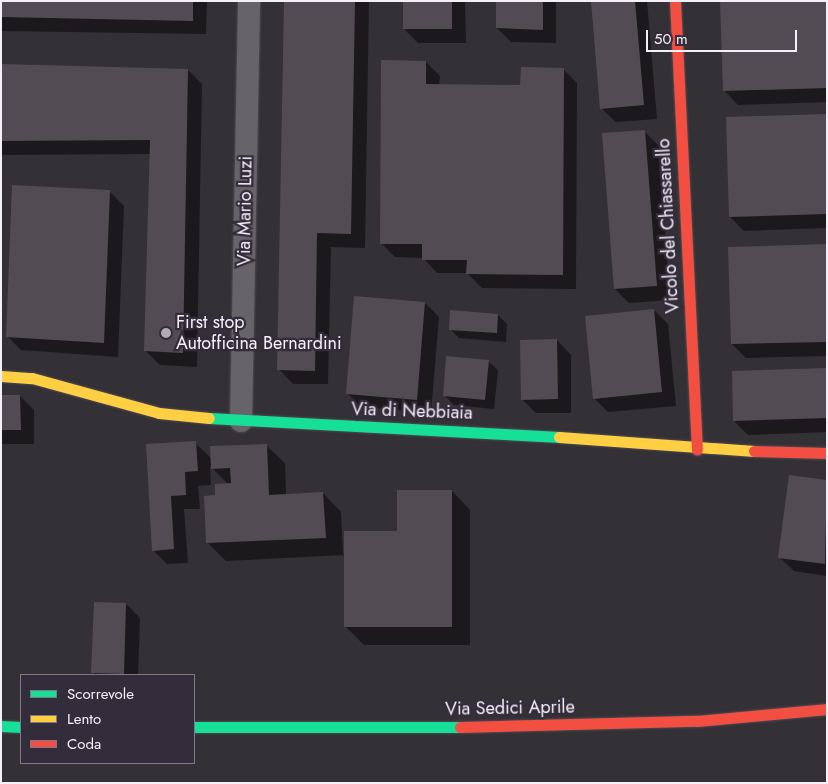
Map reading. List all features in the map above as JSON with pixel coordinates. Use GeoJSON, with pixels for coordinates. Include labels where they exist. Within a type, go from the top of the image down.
{"type":"FeatureCollection","features":[{"type":"Feature","properties":{"kind":"street","name":"Via Mario Luzi"},"geometry":{"type":"LineString","coordinates":[[241,421],[249,1]]}},
{"type":"Feature","properties":{"kind":"street","name":"Vicolo del Chiassarello"},"geometry":{"type":"LineString","coordinates":[[675,1],[697,449]]}},
{"type":"Feature","properties":{"kind":"street","name":"Via di Nebbiaia"},"geometry":{"type":"LineString","coordinates":[[1,376],[32,378],[159,413],[241,421],[498,432],[697,449],[827,453]]}},
{"type":"Feature","properties":{"kind":"street","name":"Via Sedici Aprile"},"geometry":{"type":"LineString","coordinates":[[195,727],[440,727],[668,721],[827,709]]}},
{"type":"Feature","properties":{"kind":"street"},"geometry":{"type":"LineString","coordinates":[[1,726],[20,727]]}},
{"type":"Feature","properties":{"kind":"building"},"geometry":{"type":"Polygon","coordinates":[[[1,1],[193,1],[193,21],[1,17],[1,1]]]}},
{"type":"Feature","properties":{"kind":"building"},"geometry":{"type":"Polygon","coordinates":[[[284,1],[355,1],[351,234],[317,233],[315,371],[277,370],[284,1]]]}},
{"type":"Feature","properties":{"kind":"building"},"geometry":{"type":"Polygon","coordinates":[[[403,1],[452,1],[452,29],[403,29],[403,1]]]}},
{"type":"Feature","properties":{"kind":"building"},"geometry":{"type":"Polygon","coordinates":[[[496,1],[543,1],[543,30],[496,28],[496,1]]]}},
{"type":"Feature","properties":{"kind":"building"},"geometry":{"type":"Polygon","coordinates":[[[591,1],[635,1],[644,105],[600,109],[591,1]]]}},
{"type":"Feature","properties":{"kind":"building"},"geometry":{"type":"Polygon","coordinates":[[[720,1],[827,1],[827,88],[723,91],[720,1]]]}},
{"type":"Feature","properties":{"kind":"building"},"geometry":{"type":"Polygon","coordinates":[[[381,60],[426,61],[426,84],[520,85],[521,67],[564,68],[563,275],[466,274],[467,260],[422,260],[422,244],[380,244],[381,60]]]}},
{"type":"Feature","properties":{"kind":"building"},"geometry":{"type":"Polygon","coordinates":[[[1,64],[188,69],[183,353],[144,351],[150,140],[1,141],[1,64]]]}},
{"type":"Feature","properties":{"kind":"building"},"geometry":{"type":"Polygon","coordinates":[[[827,114],[827,214],[729,217],[726,117],[827,114]]]}},
{"type":"Feature","properties":{"kind":"building"},"geometry":{"type":"Polygon","coordinates":[[[645,130],[657,286],[614,289],[602,133],[645,130]]]}},
{"type":"Feature","properties":{"kind":"building"},"geometry":{"type":"Polygon","coordinates":[[[12,185],[110,190],[104,343],[6,337],[12,185]]]}},
{"type":"Feature","properties":{"kind":"building"},"geometry":{"type":"Polygon","coordinates":[[[827,244],[827,342],[731,344],[728,247],[827,244]]]}},
{"type":"Feature","properties":{"kind":"building"},"geometry":{"type":"Polygon","coordinates":[[[354,296],[425,302],[417,400],[346,394],[354,296]]]}},
{"type":"Feature","properties":{"kind":"building"},"geometry":{"type":"Polygon","coordinates":[[[654,309],[662,392],[593,399],[585,316],[654,309]]]}},
{"type":"Feature","properties":{"kind":"building"},"geometry":{"type":"Polygon","coordinates":[[[450,310],[498,314],[497,333],[449,330],[450,310]]]}},
{"type":"Feature","properties":{"kind":"building"},"geometry":{"type":"Polygon","coordinates":[[[557,339],[558,399],[521,400],[520,340],[557,339]]]}},
{"type":"Feature","properties":{"kind":"building"},"geometry":{"type":"Polygon","coordinates":[[[446,356],[489,360],[485,400],[443,396],[446,356]]]}},
{"type":"Feature","properties":{"kind":"building"},"geometry":{"type":"Polygon","coordinates":[[[827,368],[827,418],[733,421],[732,371],[827,368]]]}},
{"type":"Feature","properties":{"kind":"building"},"geometry":{"type":"Polygon","coordinates":[[[1,395],[20,395],[21,430],[1,430],[1,395]]]}},
{"type":"Feature","properties":{"kind":"building"},"geometry":{"type":"Polygon","coordinates":[[[196,441],[198,471],[185,472],[186,495],[171,496],[174,549],[152,551],[146,444],[196,441]]]}},
{"type":"Feature","properties":{"kind":"building"},"geometry":{"type":"Polygon","coordinates":[[[267,444],[269,495],[323,492],[326,538],[206,543],[204,496],[215,495],[215,484],[231,483],[230,468],[211,469],[210,446],[267,444]]]}},
{"type":"Feature","properties":{"kind":"building"},"geometry":{"type":"Polygon","coordinates":[[[789,475],[827,480],[825,564],[778,558],[789,475]]]}},
{"type":"Feature","properties":{"kind":"building"},"geometry":{"type":"Polygon","coordinates":[[[397,490],[452,490],[452,627],[344,627],[344,531],[397,531],[397,490]]]}},
{"type":"Feature","properties":{"kind":"building"},"geometry":{"type":"Polygon","coordinates":[[[94,602],[126,603],[124,674],[91,673],[94,602]]]}},
{"type":"Feature","properties":{"kind":"traffic: fast"},"geometry":{"type":"LineString","coordinates":[[209,418],[559,437]]}},
{"type":"Feature","properties":{"kind":"traffic: fast"},"geometry":{"type":"LineString","coordinates":[[1,726],[20,727]]}},
{"type":"Feature","properties":{"kind":"traffic: fast"},"geometry":{"type":"LineString","coordinates":[[195,727],[460,727]]}},
{"type":"Feature","properties":{"kind":"traffic: slow"},"geometry":{"type":"LineString","coordinates":[[1,376],[32,378],[159,413],[209,418]]}},
{"type":"Feature","properties":{"kind":"traffic: slow"},"geometry":{"type":"LineString","coordinates":[[559,437],[754,451]]}},
{"type":"Feature","properties":{"kind":"traffic: jam"},"geometry":{"type":"LineString","coordinates":[[675,1],[697,449]]}},
{"type":"Feature","properties":{"kind":"traffic: jam"},"geometry":{"type":"LineString","coordinates":[[754,451],[827,453]]}},
{"type":"Feature","properties":{"kind":"traffic: jam"},"geometry":{"type":"LineString","coordinates":[[460,727],[697,721],[827,709]]}},
{"type":"Feature","properties":{"kind":"place","name":"First stop Autofficina Bernardini"},"geometry":{"type":"Point","coordinates":[166,333]}}]}
